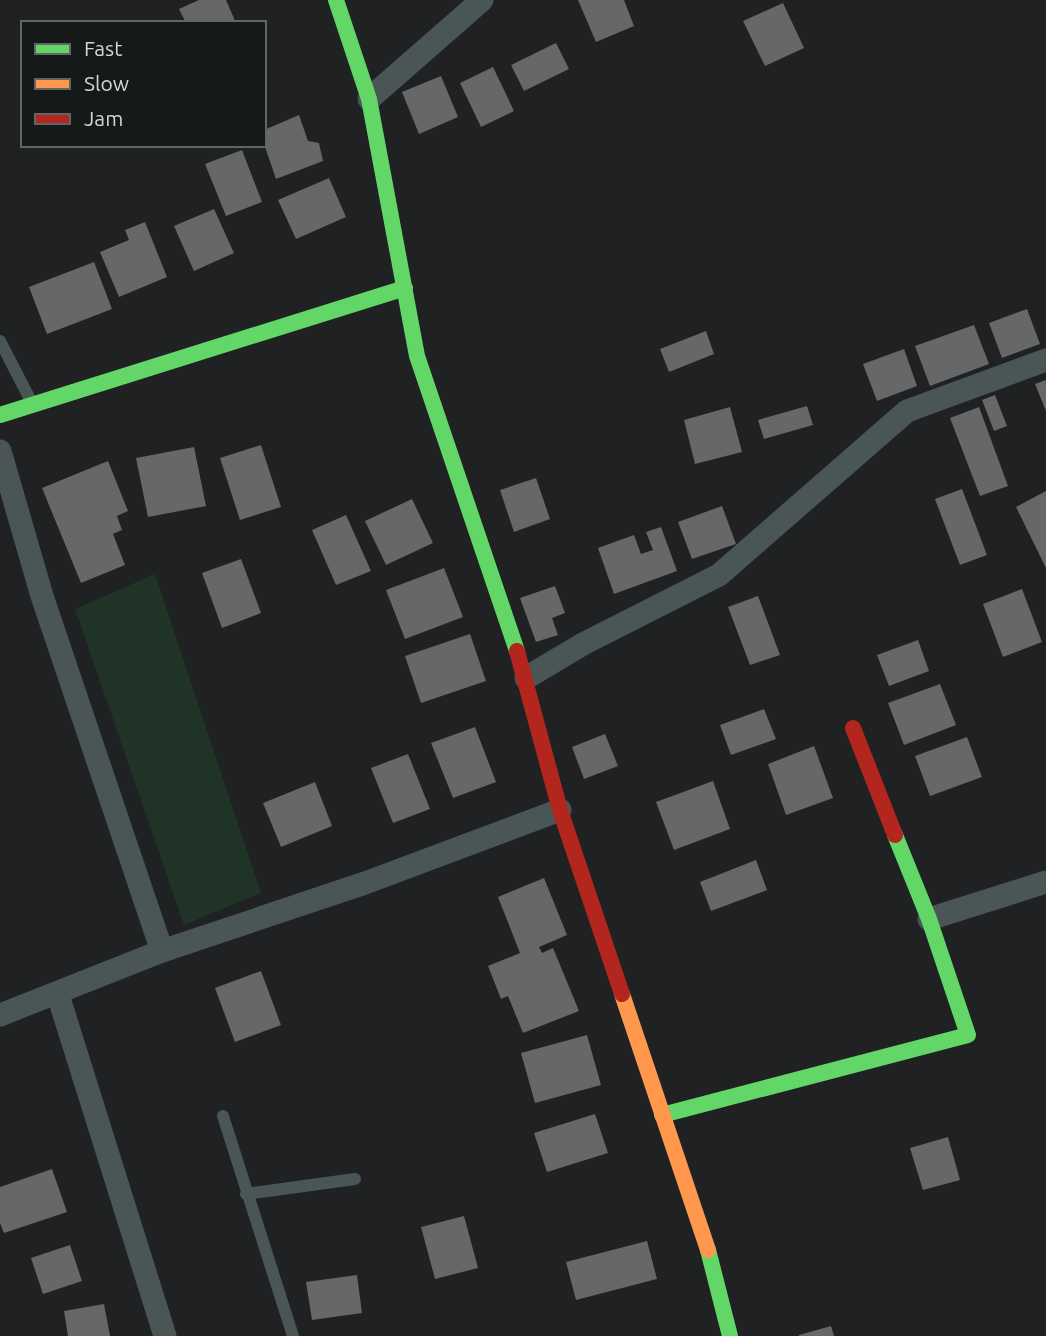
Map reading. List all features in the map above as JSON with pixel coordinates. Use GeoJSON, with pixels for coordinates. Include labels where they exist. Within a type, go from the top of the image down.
{"type":"FeatureCollection","features":[{"type":"Feature","properties":{"kind":"street"},"geometry":{"type":"LineString","coordinates":[[336,0],[369,99],[417,356],[526,678],[560,810],[705,1238],[730,1336]]}},
{"type":"Feature","properties":{"kind":"street"},"geometry":{"type":"LineString","coordinates":[[369,99],[482,0]]}},
{"type":"Feature","properties":{"kind":"street"},"geometry":{"type":"LineString","coordinates":[[0,415],[289,327],[405,288]]}},
{"type":"Feature","properties":{"kind":"street"},"geometry":{"type":"LineString","coordinates":[[526,678],[583,644],[719,575],[907,411],[1046,360]]}},
{"type":"Feature","properties":{"kind":"street"},"geometry":{"type":"LineString","coordinates":[[0,451],[42,596],[162,951]]}},
{"type":"Feature","properties":{"kind":"street"},"geometry":{"type":"LineString","coordinates":[[662,1115],[968,1035],[929,919],[853,728]]}},
{"type":"Feature","properties":{"kind":"street"},"geometry":{"type":"LineString","coordinates":[[0,1015],[58,995],[162,951],[365,883],[560,810]]}},
{"type":"Feature","properties":{"kind":"street"},"geometry":{"type":"LineString","coordinates":[[929,919],[1046,882]]}},
{"type":"Feature","properties":{"kind":"street"},"geometry":{"type":"LineString","coordinates":[[58,995],[165,1336]]}},
{"type":"Feature","properties":{"kind":"lane"},"geometry":{"type":"LineString","coordinates":[[0,341],[32,404]]}},
{"type":"Feature","properties":{"kind":"lane"},"geometry":{"type":"LineString","coordinates":[[223,1116],[293,1336]]}},
{"type":"Feature","properties":{"kind":"lane"},"geometry":{"type":"LineString","coordinates":[[246,1195],[355,1179]]}},
{"type":"Feature","properties":{"kind":"green space"},"geometry":{"type":"Polygon","coordinates":[[[155,574],[261,893],[184,925],[75,609],[155,574]]]}},
{"type":"Feature","properties":{"kind":"building"},"geometry":{"type":"Polygon","coordinates":[[[199,0],[226,0],[235,21],[185,21],[179,9],[199,0]]]}},
{"type":"Feature","properties":{"kind":"building"},"geometry":{"type":"Polygon","coordinates":[[[578,0],[624,0],[634,26],[596,42],[578,0]]]}},
{"type":"Feature","properties":{"kind":"building"},"geometry":{"type":"Polygon","coordinates":[[[783,3],[804,48],[765,66],[743,21],[783,3]]]}},
{"type":"Feature","properties":{"kind":"building"},"geometry":{"type":"Polygon","coordinates":[[[556,43],[569,69],[524,91],[511,65],[556,43]]]}},
{"type":"Feature","properties":{"kind":"building"},"geometry":{"type":"Polygon","coordinates":[[[493,67],[514,111],[481,127],[460,83],[493,67]]]}},
{"type":"Feature","properties":{"kind":"building"},"geometry":{"type":"Polygon","coordinates":[[[441,76],[458,117],[419,134],[402,92],[441,76]]]}},
{"type":"Feature","properties":{"kind":"building"},"geometry":{"type":"Polygon","coordinates":[[[299,115],[308,141],[319,143],[323,161],[276,179],[265,147],[266,129],[299,115]]]}},
{"type":"Feature","properties":{"kind":"building"},"geometry":{"type":"Polygon","coordinates":[[[242,150],[262,202],[226,216],[205,164],[242,150]]]}},
{"type":"Feature","properties":{"kind":"building"},"geometry":{"type":"Polygon","coordinates":[[[329,178],[346,217],[296,239],[278,200],[329,178]]]}},
{"type":"Feature","properties":{"kind":"building"},"geometry":{"type":"Polygon","coordinates":[[[214,209],[234,253],[194,271],[174,226],[214,209]]]}},
{"type":"Feature","properties":{"kind":"building"},"geometry":{"type":"Polygon","coordinates":[[[145,222],[167,277],[119,297],[100,252],[129,240],[125,230],[145,222]]]}},
{"type":"Feature","properties":{"kind":"building"},"geometry":{"type":"Polygon","coordinates":[[[94,262],[112,309],[47,334],[29,287],[94,262]]]}},
{"type":"Feature","properties":{"kind":"building"},"geometry":{"type":"Polygon","coordinates":[[[1027,309],[1040,344],[1002,358],[989,323],[1027,309]]]}},
{"type":"Feature","properties":{"kind":"building"},"geometry":{"type":"Polygon","coordinates":[[[974,325],[989,364],[930,386],[915,346],[974,325]]]}},
{"type":"Feature","properties":{"kind":"building"},"geometry":{"type":"Polygon","coordinates":[[[706,331],[714,354],[669,372],[660,349],[706,331]]]}},
{"type":"Feature","properties":{"kind":"building"},"geometry":{"type":"Polygon","coordinates":[[[904,349],[917,386],[877,401],[863,364],[904,349]]]}},
{"type":"Feature","properties":{"kind":"building"},"geometry":{"type":"Polygon","coordinates":[[[1046,380],[1046,411],[1035,384],[1046,380]]]}},
{"type":"Feature","properties":{"kind":"building"},"geometry":{"type":"Polygon","coordinates":[[[995,395],[1007,426],[994,431],[982,400],[995,395]]]}},
{"type":"Feature","properties":{"kind":"building"},"geometry":{"type":"Polygon","coordinates":[[[807,406],[813,425],[764,439],[758,420],[807,406]]]}},
{"type":"Feature","properties":{"kind":"building"},"geometry":{"type":"Polygon","coordinates":[[[730,407],[742,452],[695,464],[684,420],[730,407]]]}},
{"type":"Feature","properties":{"kind":"building"},"geometry":{"type":"Polygon","coordinates":[[[979,407],[1008,486],[980,496],[950,418],[979,407]]]}},
{"type":"Feature","properties":{"kind":"building"},"geometry":{"type":"Polygon","coordinates":[[[261,445],[281,507],[240,520],[220,458],[261,445]]]}},
{"type":"Feature","properties":{"kind":"building"},"geometry":{"type":"Polygon","coordinates":[[[194,447],[206,506],[148,517],[136,458],[194,447]]]}},
{"type":"Feature","properties":{"kind":"building"},"geometry":{"type":"Polygon","coordinates":[[[108,461],[128,511],[117,516],[122,530],[113,534],[125,565],[81,583],[42,488],[108,461]]]}},
{"type":"Feature","properties":{"kind":"building"},"geometry":{"type":"Polygon","coordinates":[[[536,478],[550,519],[514,532],[500,490],[536,478]]]}},
{"type":"Feature","properties":{"kind":"building"},"geometry":{"type":"Polygon","coordinates":[[[962,489],[987,555],[960,565],[935,499],[962,489]]]}},
{"type":"Feature","properties":{"kind":"building"},"geometry":{"type":"Polygon","coordinates":[[[1046,491],[1046,568],[1016,507],[1046,491]]]}},
{"type":"Feature","properties":{"kind":"building"},"geometry":{"type":"Polygon","coordinates":[[[412,499],[433,543],[386,565],[365,521],[412,499]]]}},
{"type":"Feature","properties":{"kind":"building"},"geometry":{"type":"Polygon","coordinates":[[[722,506],[736,544],[692,559],[678,522],[722,506]]]}},
{"type":"Feature","properties":{"kind":"building"},"geometry":{"type":"Polygon","coordinates":[[[346,515],[371,571],[336,585],[312,530],[346,515]]]}},
{"type":"Feature","properties":{"kind":"building"},"geometry":{"type":"Polygon","coordinates":[[[661,527],[677,571],[614,594],[598,548],[634,535],[641,554],[653,550],[646,532],[661,527]]]}},
{"type":"Feature","properties":{"kind":"building"},"geometry":{"type":"Polygon","coordinates":[[[241,559],[261,613],[222,628],[202,573],[241,559]]]}},
{"type":"Feature","properties":{"kind":"building"},"geometry":{"type":"Polygon","coordinates":[[[444,568],[463,617],[405,639],[386,590],[444,568]]]}},
{"type":"Feature","properties":{"kind":"building"},"geometry":{"type":"Polygon","coordinates":[[[555,586],[565,613],[552,618],[558,635],[536,642],[520,598],[555,586]]]}},
{"type":"Feature","properties":{"kind":"building"},"geometry":{"type":"Polygon","coordinates":[[[1022,589],[1042,642],[1003,657],[983,604],[1022,589]]]}},
{"type":"Feature","properties":{"kind":"building"},"geometry":{"type":"Polygon","coordinates":[[[758,596],[780,655],[750,665],[728,607],[758,596]]]}},
{"type":"Feature","properties":{"kind":"building"},"geometry":{"type":"Polygon","coordinates":[[[470,634],[486,681],[421,703],[405,656],[470,634]]]}},
{"type":"Feature","properties":{"kind":"building"},"geometry":{"type":"Polygon","coordinates":[[[918,640],[929,671],[889,686],[877,655],[918,640]]]}},
{"type":"Feature","properties":{"kind":"building"},"geometry":{"type":"Polygon","coordinates":[[[940,684],[956,725],[904,745],[888,703],[940,684]]]}},
{"type":"Feature","properties":{"kind":"building"},"geometry":{"type":"Polygon","coordinates":[[[764,709],[776,739],[731,755],[720,725],[764,709]]]}},
{"type":"Feature","properties":{"kind":"building"},"geometry":{"type":"Polygon","coordinates":[[[475,727],[496,782],[453,798],[431,743],[475,727]]]}},
{"type":"Feature","properties":{"kind":"building"},"geometry":{"type":"Polygon","coordinates":[[[605,734],[618,766],[584,779],[572,747],[605,734]]]}},
{"type":"Feature","properties":{"kind":"building"},"geometry":{"type":"Polygon","coordinates":[[[967,737],[982,777],[930,796],[915,756],[967,737]]]}},
{"type":"Feature","properties":{"kind":"building"},"geometry":{"type":"Polygon","coordinates":[[[814,746],[833,798],[786,815],[768,764],[814,746]]]}},
{"type":"Feature","properties":{"kind":"building"},"geometry":{"type":"Polygon","coordinates":[[[408,754],[430,809],[393,823],[371,768],[408,754]]]}},
{"type":"Feature","properties":{"kind":"building"},"geometry":{"type":"Polygon","coordinates":[[[713,781],[730,829],[674,850],[656,802],[713,781]]]}},
{"type":"Feature","properties":{"kind":"building"},"geometry":{"type":"Polygon","coordinates":[[[315,782],[332,826],[281,847],[263,803],[315,782]]]}},
{"type":"Feature","properties":{"kind":"building"},"geometry":{"type":"Polygon","coordinates":[[[756,860],[767,890],[711,911],[700,882],[756,860]]]}},
{"type":"Feature","properties":{"kind":"building"},"geometry":{"type":"Polygon","coordinates":[[[544,878],[567,935],[539,947],[542,953],[553,948],[579,1011],[523,1033],[508,996],[501,999],[488,966],[520,953],[498,897],[544,878]]]}},
{"type":"Feature","properties":{"kind":"building"},"geometry":{"type":"Polygon","coordinates":[[[261,971],[281,1025],[235,1042],[215,988],[261,971]]]}},
{"type":"Feature","properties":{"kind":"building"},"geometry":{"type":"Polygon","coordinates":[[[587,1035],[601,1085],[535,1103],[521,1053],[587,1035]]]}},
{"type":"Feature","properties":{"kind":"building"},"geometry":{"type":"Polygon","coordinates":[[[595,1114],[608,1153],[547,1172],[534,1133],[595,1114]]]}},
{"type":"Feature","properties":{"kind":"building"},"geometry":{"type":"Polygon","coordinates":[[[948,1137],[960,1180],[923,1190],[910,1148],[948,1137]]]}},
{"type":"Feature","properties":{"kind":"building"},"geometry":{"type":"Polygon","coordinates":[[[52,1169],[67,1212],[4,1233],[0,1223],[0,1187],[52,1169]]]}},
{"type":"Feature","properties":{"kind":"building"},"geometry":{"type":"Polygon","coordinates":[[[464,1216],[478,1268],[435,1279],[421,1227],[464,1216]]]}},
{"type":"Feature","properties":{"kind":"building"},"geometry":{"type":"Polygon","coordinates":[[[647,1241],[657,1279],[576,1300],[566,1262],[647,1241]]]}},
{"type":"Feature","properties":{"kind":"building"},"geometry":{"type":"Polygon","coordinates":[[[70,1245],[82,1281],[43,1294],[31,1258],[70,1245]]]}},
{"type":"Feature","properties":{"kind":"building"},"geometry":{"type":"Polygon","coordinates":[[[357,1275],[362,1313],[312,1320],[306,1282],[357,1275]]]}},
{"type":"Feature","properties":{"kind":"building"},"geometry":{"type":"Polygon","coordinates":[[[104,1304],[110,1336],[68,1336],[64,1311],[104,1304]]]}},
{"type":"Feature","properties":{"kind":"building"},"geometry":{"type":"Polygon","coordinates":[[[831,1326],[834,1336],[799,1336],[799,1335],[831,1326]]]}},
{"type":"Feature","properties":{"kind":"traffic: fast"},"geometry":{"type":"LineString","coordinates":[[336,0],[369,99],[417,356],[517,651]]}},
{"type":"Feature","properties":{"kind":"traffic: fast"},"geometry":{"type":"LineString","coordinates":[[0,415],[405,288]]}},
{"type":"Feature","properties":{"kind":"traffic: fast"},"geometry":{"type":"LineString","coordinates":[[662,1115],[968,1035],[929,919],[895,835]]}},
{"type":"Feature","properties":{"kind":"traffic: fast"},"geometry":{"type":"LineString","coordinates":[[708,1250],[730,1336]]}},
{"type":"Feature","properties":{"kind":"traffic: slow"},"geometry":{"type":"LineString","coordinates":[[622,994],[708,1250]]}},
{"type":"Feature","properties":{"kind":"traffic: jam"},"geometry":{"type":"LineString","coordinates":[[517,651],[560,810],[622,994]]}},
{"type":"Feature","properties":{"kind":"traffic: jam"},"geometry":{"type":"LineString","coordinates":[[853,728],[895,835]]}}]}
